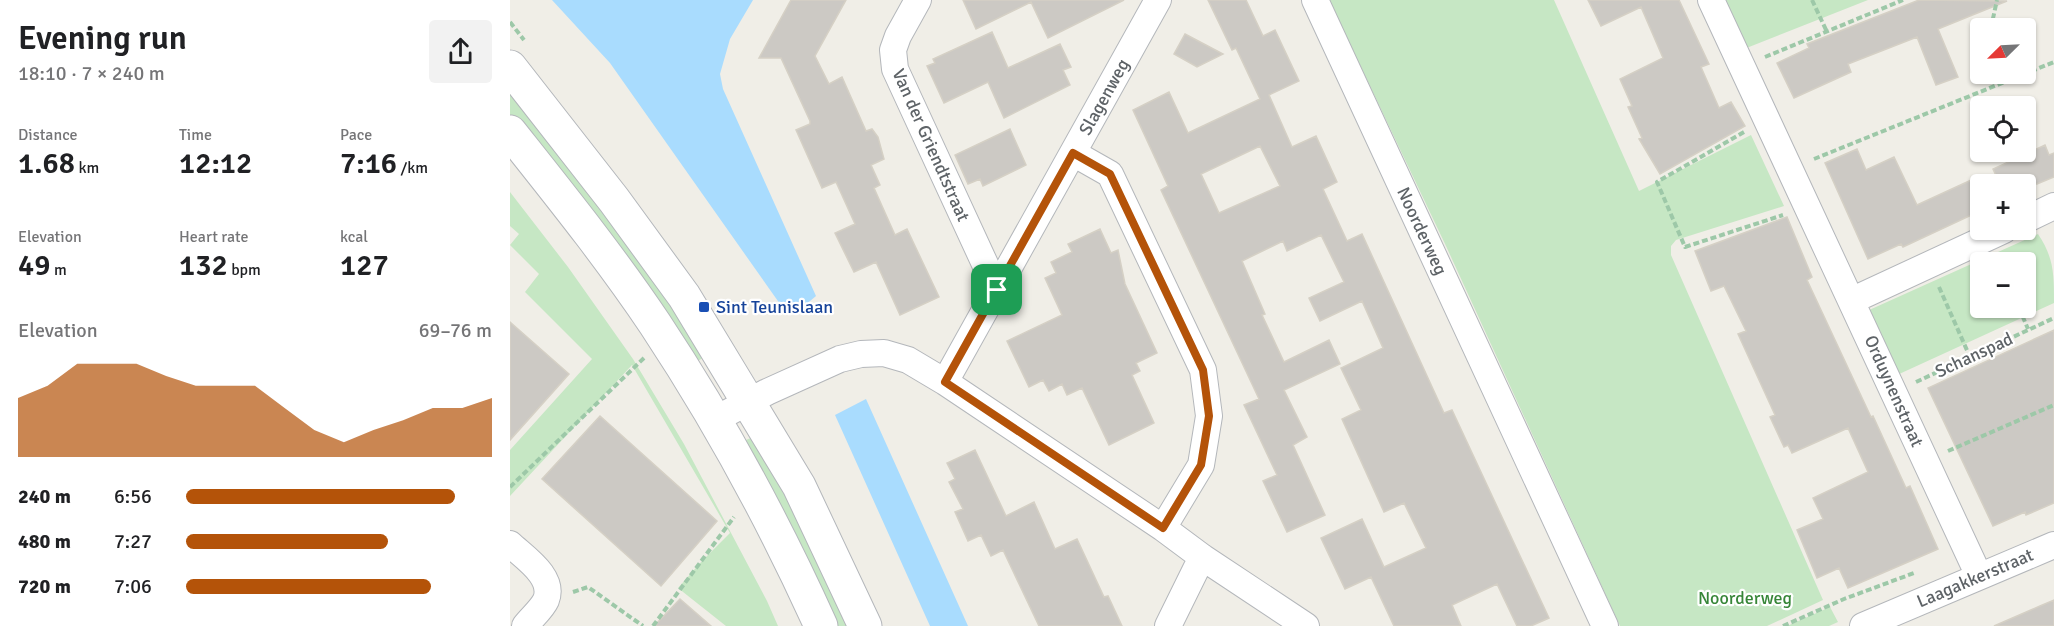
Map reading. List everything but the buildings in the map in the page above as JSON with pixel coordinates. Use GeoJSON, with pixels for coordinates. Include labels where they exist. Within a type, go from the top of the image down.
{"type":"FeatureCollection","features":[{"type":"Feature","properties":{"kind":"street","name":"Van der Griendtstraat"},"geometry":{"type":"LineString","coordinates":[[918,0],[893,50],[895,69],[997,290]]}},
{"type":"Feature","properties":{"kind":"street","name":"Slagenweg"},"geometry":{"type":"LineString","coordinates":[[945,382],[1158,0]]}},
{"type":"Feature","properties":{"kind":"street","name":"Noorderweg"},"geometry":{"type":"LineString","coordinates":[[1315,0],[1605,626]]}},
{"type":"Feature","properties":{"kind":"street","name":"Orduynenstraat"},"geometry":{"type":"LineString","coordinates":[[1711,0],[1979,576]]}},
{"type":"Feature","properties":{"kind":"street"},"geometry":{"type":"LineString","coordinates":[[510,67],[614,200],[684,296],[799,486],[865,626]]}},
{"type":"Feature","properties":{"kind":"street"},"geometry":{"type":"LineString","coordinates":[[510,132],[585,227],[654,322],[714,420],[761,505],[821,626]]}},
{"type":"Feature","properties":{"kind":"street"},"geometry":{"type":"LineString","coordinates":[[1073,153],[1110,174],[1203,370],[1209,416],[1201,465],[1163,528]]}},
{"type":"Feature","properties":{"kind":"street"},"geometry":{"type":"LineString","coordinates":[[2036,215],[2054,206]]}},
{"type":"Feature","properties":{"kind":"street"},"geometry":{"type":"LineString","coordinates":[[1852,300],[1982,240]]}},
{"type":"Feature","properties":{"kind":"street"},"geometry":{"type":"LineString","coordinates":[[714,420],[749,401],[840,359],[861,354],[884,353],[908,360],[945,382],[1306,626]]}},
{"type":"Feature","properties":{"kind":"street"},"geometry":{"type":"LineString","coordinates":[[510,544],[543,576],[549,588],[545,602],[525,626]]}},
{"type":"Feature","properties":{"kind":"street","name":"Laagakkerstraat"},"geometry":{"type":"LineString","coordinates":[[1863,626],[2054,545]]}},
{"type":"Feature","properties":{"kind":"street"},"geometry":{"type":"LineString","coordinates":[[1168,626],[1202,557]]}},
{"type":"Feature","properties":{"kind":"path"},"geometry":{"type":"LineString","coordinates":[[1812,0],[1827,32]]}},
{"type":"Feature","properties":{"kind":"path"},"geometry":{"type":"LineString","coordinates":[[1743,67],[1827,32],[1890,2],[1903,0]]}},
{"type":"Feature","properties":{"kind":"path"},"geometry":{"type":"LineString","coordinates":[[1993,18],[1997,0]]}},
{"type":"Feature","properties":{"kind":"path"},"geometry":{"type":"LineString","coordinates":[[2036,69],[2054,62]]}},
{"type":"Feature","properties":{"kind":"path"},"geometry":{"type":"LineString","coordinates":[[1791,169],[2000,84]]}},
{"type":"Feature","properties":{"kind":"path"},"geometry":{"type":"LineString","coordinates":[[1768,119],[1657,182],[1685,247],[1809,207]]}},
{"type":"Feature","properties":{"kind":"path"},"geometry":{"type":"LineString","coordinates":[[1929,264],[1970,357]]}},
{"type":"Feature","properties":{"kind":"path"},"geometry":{"type":"LineString","coordinates":[[2023,318],[2028,330]]}},
{"type":"Feature","properties":{"kind":"path","name":"Schanspad"},"geometry":{"type":"LineString","coordinates":[[1894,392],[2054,318]]}},
{"type":"Feature","properties":{"kind":"path"},"geometry":{"type":"LineString","coordinates":[[510,487],[651,352]]}},
{"type":"Feature","properties":{"kind":"path"},"geometry":{"type":"LineString","coordinates":[[1925,460],[2054,405]]}},
{"type":"Feature","properties":{"kind":"path"},"geometry":{"type":"LineString","coordinates":[[653,626],[735,516]]}},
{"type":"Feature","properties":{"kind":"path"},"geometry":{"type":"LineString","coordinates":[[545,602],[588,587],[643,626]]}},
{"type":"Feature","properties":{"kind":"green space"},"geometry":{"type":"Polygon","coordinates":[[[1329,0],[1554,0],[1639,191],[1751,135],[1784,206],[1676,240],[1671,246],[1671,255],[1823,600],[1767,626],[1620,626],[1446,246],[1329,0]]]}},
{"type":"Feature","properties":{"kind":"green space"},"geometry":{"type":"Polygon","coordinates":[[[1720,0],[1868,0],[1744,49],[1720,0]]]}},
{"type":"Feature","properties":{"kind":"green space"},"geometry":{"type":"Polygon","coordinates":[[[510,79],[710,353],[692,365],[510,120],[510,79]]]}},
{"type":"Feature","properties":{"kind":"green space"},"geometry":{"type":"Polygon","coordinates":[[[510,192],[568,267],[633,359],[684,444],[767,601],[778,626],[726,626],[678,588],[730,533],[632,365],[510,496],[510,450],[592,359],[525,292],[539,274],[510,245],[519,234],[510,226],[510,192]]]}},
{"type":"Feature","properties":{"kind":"green space"},"geometry":{"type":"Polygon","coordinates":[[[2038,234],[2050,259],[2054,303],[2036,311],[2036,252],[1998,252],[2025,240],[2036,240],[2038,234]]]}},
{"type":"Feature","properties":{"kind":"green space"},"geometry":{"type":"Polygon","coordinates":[[[1970,265],[1970,318],[2021,318],[1897,375],[1867,311],[1970,265]]]}},
{"type":"Feature","properties":{"kind":"green space"},"geometry":{"type":"Polygon","coordinates":[[[753,437],[760,438],[855,626],[830,626],[744,444],[746,440],[753,437]]]}},
{"type":"Feature","properties":{"kind":"green space"},"geometry":{"type":"Polygon","coordinates":[[[1830,607],[1838,622],[1829,626],[1787,626],[1830,607]]]}},
{"type":"Feature","properties":{"kind":"water"},"geometry":{"type":"Polygon","coordinates":[[[552,0],[753,0],[730,39],[720,74],[723,89],[816,296],[803,307],[790,312],[780,304],[610,63],[552,0]]]}},
{"type":"Feature","properties":{"kind":"water"},"geometry":{"type":"Polygon","coordinates":[[[866,399],[968,626],[930,626],[835,415],[866,399]]]}},
{"type":"Feature","properties":{"kind":"place","name":"Sint Teunislaan"},"geometry":{"type":"Point","coordinates":[704,307]}},
{"type":"Feature","properties":{"kind":"route"},"geometry":{"type":"LineString","coordinates":[[1073,153],[1110,174],[1203,370],[1209,416],[1201,465],[1163,528],[945,382],[997,290],[1073,153]]}}]}
